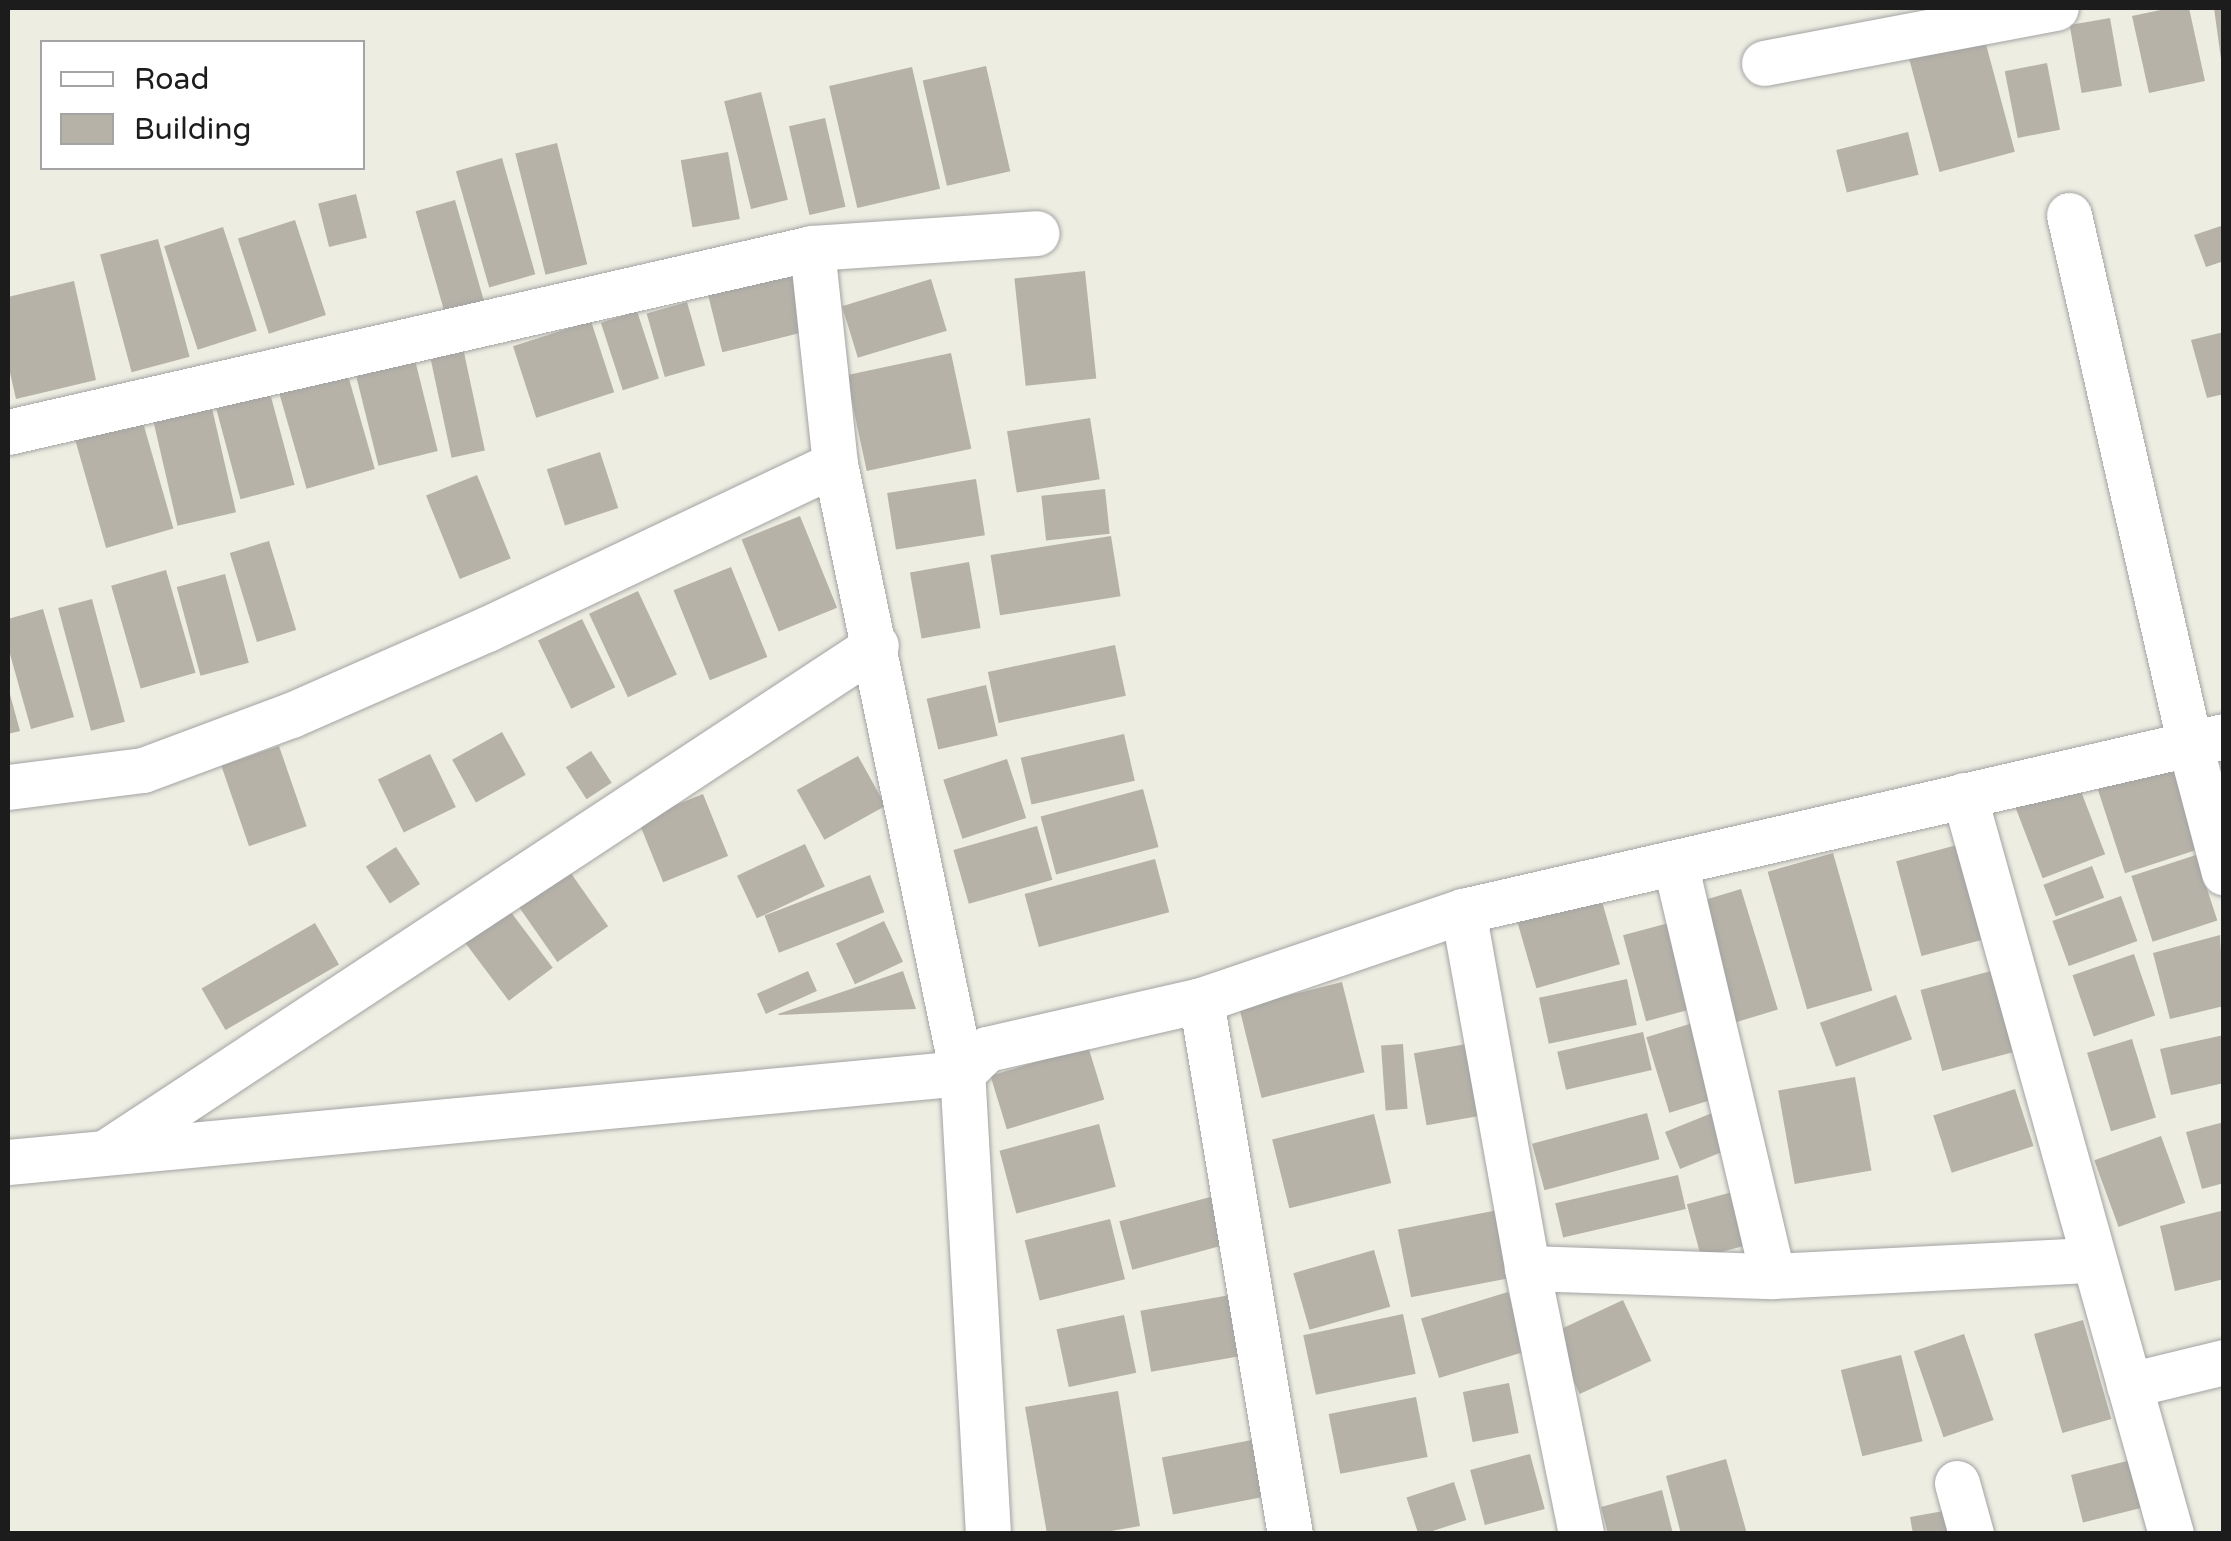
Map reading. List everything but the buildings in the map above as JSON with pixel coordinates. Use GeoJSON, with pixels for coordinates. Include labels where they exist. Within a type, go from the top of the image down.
{"type":"FeatureCollection","features":[{"type":"Feature","properties":{"kind":"street"},"geometry":{"type":"LineString","coordinates":[[1764,63],[2056,8]]}},
{"type":"Feature","properties":{"kind":"street"},"geometry":{"type":"LineString","coordinates":[[2069,215],[2207,741],[2224,873]]}},
{"type":"Feature","properties":{"kind":"street"},"geometry":{"type":"LineString","coordinates":[[8,432],[812,248],[1037,233]]}},
{"type":"Feature","properties":{"kind":"street"},"geometry":{"type":"LineString","coordinates":[[812,248],[835,464],[962,1073],[988,1534]]}},
{"type":"Feature","properties":{"kind":"street"},"geometry":{"type":"LineString","coordinates":[[8,787],[144,770],[291,715],[486,630],[835,464]]}},
{"type":"Feature","properties":{"kind":"street"},"geometry":{"type":"LineString","coordinates":[[102,1154],[876,646]]}},
{"type":"Feature","properties":{"kind":"street"},"geometry":{"type":"LineString","coordinates":[[8,1162],[962,1073],[987,1048],[1201,1000],[1463,911],[2207,741]]}},
{"type":"Feature","properties":{"kind":"street"},"geometry":{"type":"LineString","coordinates":[[1964,796],[2171,1534]]}},
{"type":"Feature","properties":{"kind":"street"},"geometry":{"type":"LineString","coordinates":[[1675,863],[1773,1276]]}},
{"type":"Feature","properties":{"kind":"street"},"geometry":{"type":"LineString","coordinates":[[1463,911],[1527,1268],[1581,1534]]}},
{"type":"Feature","properties":{"kind":"street"},"geometry":{"type":"LineString","coordinates":[[1201,1000],[1290,1534]]}},
{"type":"Feature","properties":{"kind":"street"},"geometry":{"type":"LineString","coordinates":[[1527,1268],[1773,1276],[2094,1260]]}},
{"type":"Feature","properties":{"kind":"street"},"geometry":{"type":"LineString","coordinates":[[2129,1386],[2224,1362]]}},
{"type":"Feature","properties":{"kind":"street"},"geometry":{"type":"LineString","coordinates":[[1957,1483],[1971,1534]]}}]}
